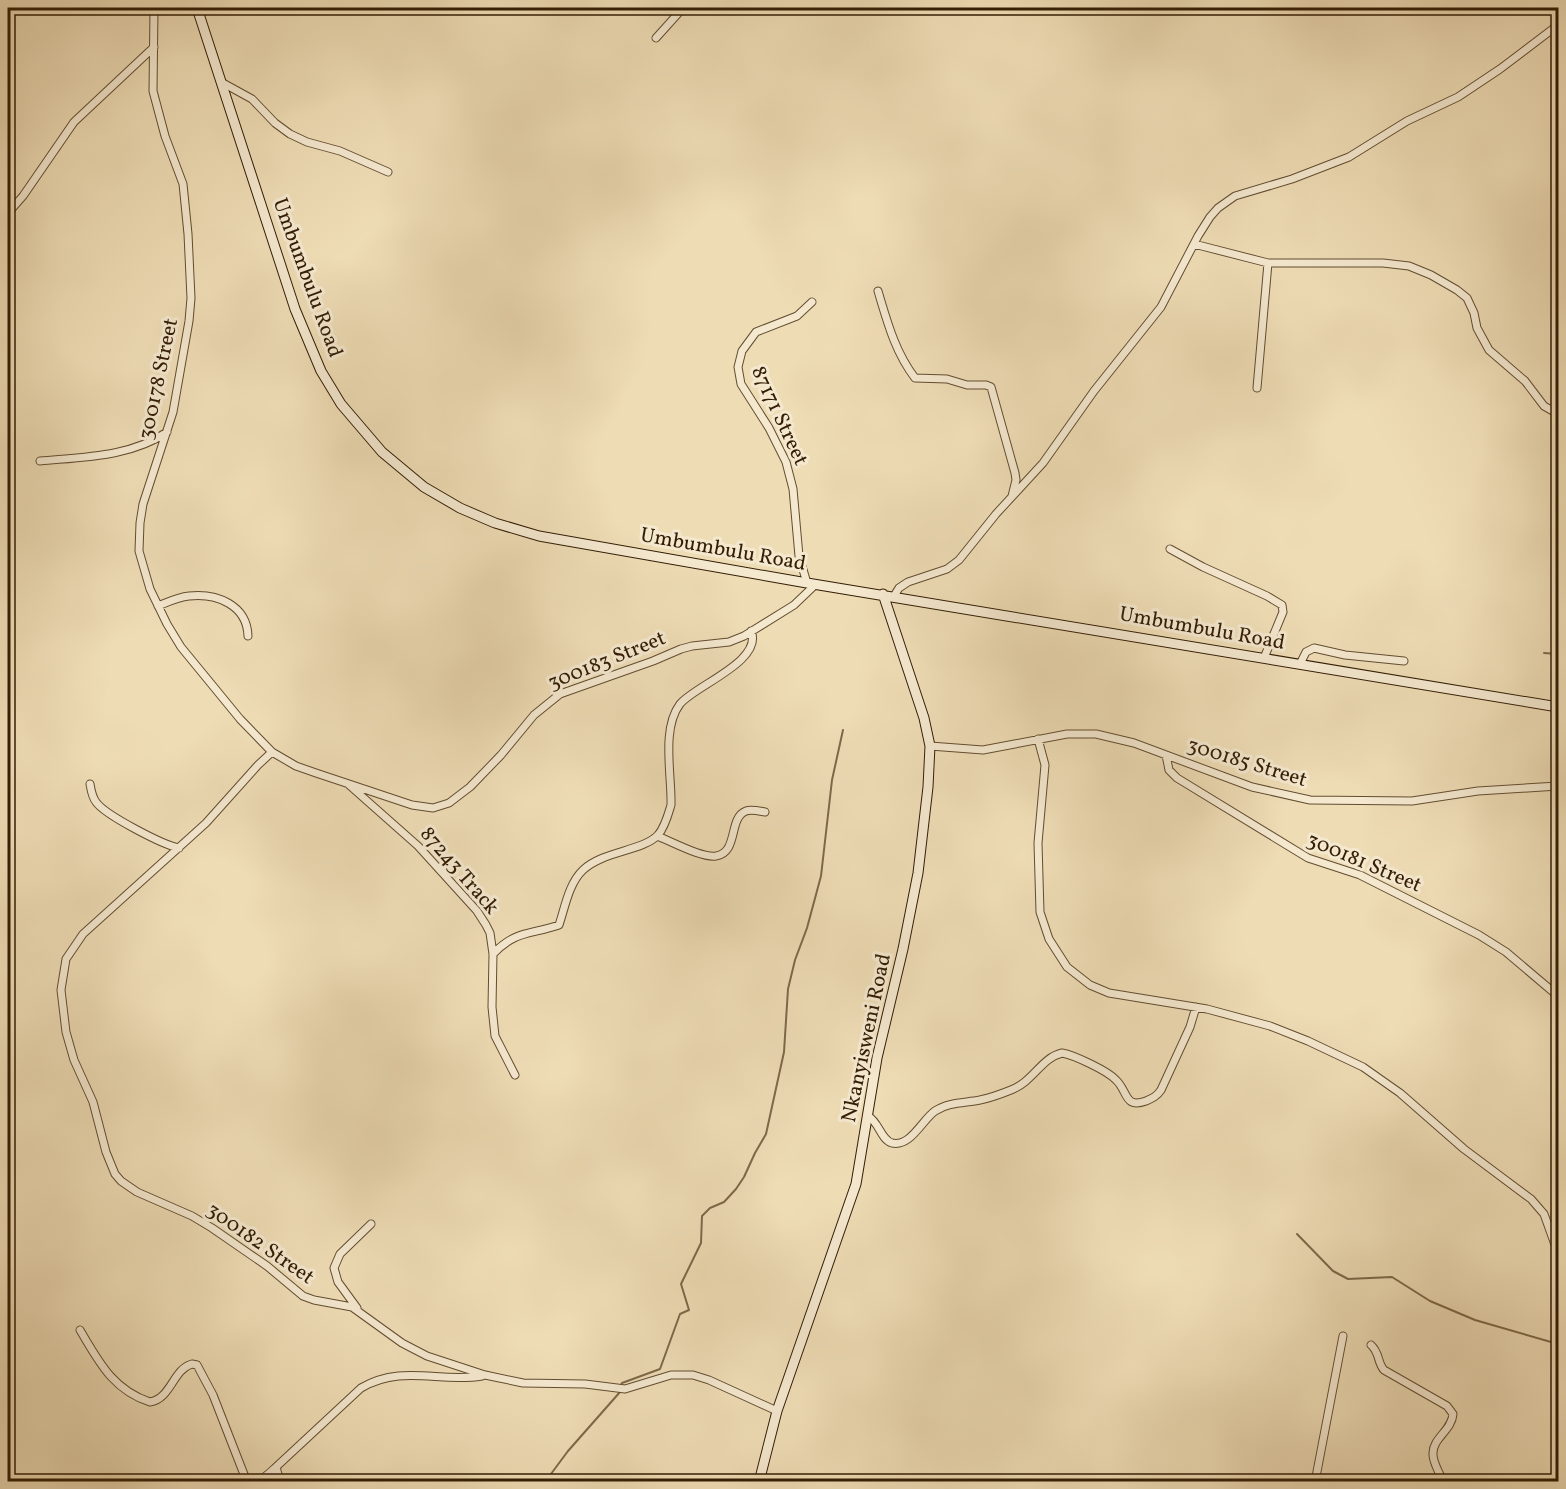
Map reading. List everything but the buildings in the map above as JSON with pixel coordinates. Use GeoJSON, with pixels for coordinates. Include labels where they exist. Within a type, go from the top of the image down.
{"type":"FeatureCollection","features":[{"type":"Feature","properties":{"kind":"main road","name":"Umbumbulu Road"},"geometry":{"type":"LineString","coordinates":[[197,8],[284,278],[312,354],[341,404],[369,438],[393,462],[424,487],[452,504],[487,520],[521,531],[812,584],[1558,707]]}},
{"type":"Feature","properties":{"kind":"main road","name":"Nkanyisweni Road"},"geometry":{"type":"LineString","coordinates":[[759,1482],[777,1411],[852,1200],[860,1171],[877,1058],[918,873],[928,787],[930,746],[924,718],[883,594]]}},
{"type":"Feature","properties":{"kind":"street","name":"300178 Street"},"geometry":{"type":"LineString","coordinates":[[154,8],[152,80],[156,108],[183,184],[191,298],[184,356],[168,431],[146,492],[140,523],[141,561],[158,606],[174,635],[197,667],[246,726],[272,752]]}},
{"type":"Feature","properties":{"kind":"street"},"geometry":{"type":"LineString","coordinates":[[656,38],[683,8]]}},
{"type":"Feature","properties":{"kind":"street"},"geometry":{"type":"LineString","coordinates":[[894,596],[899,588],[908,582],[953,565],[1042,463],[1099,384],[1161,307],[1209,217],[1230,199],[1349,157],[1407,122],[1467,91],[1558,25]]}},
{"type":"Feature","properties":{"kind":"street"},"geometry":{"type":"LineString","coordinates":[[8,213],[23,196],[74,122],[154,47]]}},
{"type":"Feature","properties":{"kind":"street"},"geometry":{"type":"LineString","coordinates":[[221,82],[252,99],[275,123],[290,134],[307,142],[340,151],[388,172]]}},
{"type":"Feature","properties":{"kind":"street"},"geometry":{"type":"LineString","coordinates":[[1194,244],[1268,263],[1383,263],[1409,266],[1446,282],[1467,298],[1474,313],[1477,328],[1489,351],[1525,381],[1544,406],[1558,414]]}},
{"type":"Feature","properties":{"kind":"street"},"geometry":{"type":"LineString","coordinates":[[1257,388],[1268,263]]}},
{"type":"Feature","properties":{"kind":"street"},"geometry":{"type":"LineString","coordinates":[[878,291],[892,337],[915,378],[991,387],[1015,474],[1016,480],[1011,498]]}},
{"type":"Feature","properties":{"kind":"street","name":"87171 Street"},"geometry":{"type":"LineString","coordinates":[[812,302],[797,316],[756,332],[742,351],[738,367],[741,384],[769,428],[786,462],[793,489],[799,556],[812,584]]}},
{"type":"Feature","properties":{"kind":"street"},"geometry":{"type":"LineString","coordinates":[[40,461],[112,453],[145,444],[168,431]]}},
{"type":"Feature","properties":{"kind":"street"},"geometry":{"type":"LineString","coordinates":[[1170,549],[1282,605],[1283,612],[1264,658]]}},
{"type":"Feature","properties":{"kind":"street"},"geometry":{"type":"LineString","coordinates":[[493,954],[514,936],[559,925],[574,881],[582,870],[603,856],[646,843],[657,836],[666,821],[671,805],[670,739],[675,713],[681,703],[738,663],[751,645],[753,638],[751,631],[794,605],[812,584]]}},
{"type":"Feature","properties":{"kind":"street"},"geometry":{"type":"LineString","coordinates":[[158,606],[188,596],[216,599],[235,607],[242,613],[246,618],[248,636]]}},
{"type":"Feature","properties":{"kind":"street","name":"300183 Street"},"geometry":{"type":"LineString","coordinates":[[272,752],[296,766],[412,805],[433,808],[449,802],[470,787],[501,755],[534,715],[560,694],[681,649],[729,642],[751,631]]}},
{"type":"Feature","properties":{"kind":"street"},"geometry":{"type":"LineString","coordinates":[[1300,664],[1306,652],[1314,648],[1345,655],[1404,661]]}},
{"type":"Feature","properties":{"kind":"street","name":"300185 Street"},"geometry":{"type":"LineString","coordinates":[[930,746],[983,750],[1067,734],[1096,734],[1134,743],[1260,789],[1310,800],[1412,801],[1478,791],[1558,786]]}},
{"type":"Feature","properties":{"kind":"street"},"geometry":{"type":"LineString","coordinates":[[1038,739],[1045,765],[1038,843],[1040,912],[1044,928],[1058,956],[1076,976],[1109,993],[1196,1007],[1270,1026],[1340,1055],[1384,1081],[1414,1104],[1464,1149],[1531,1199],[1544,1214],[1558,1253]]}},
{"type":"Feature","properties":{"kind":"street","name":"300182 Street"},"geometry":{"type":"LineString","coordinates":[[272,752],[206,823],[83,934],[66,959],[62,974],[61,1000],[66,1032],[74,1060],[93,1102],[112,1168],[128,1187],[192,1216],[212,1228],[267,1266],[303,1296],[348,1306],[359,1311],[411,1348],[485,1375],[523,1383],[585,1384],[625,1389],[671,1375],[693,1375],[777,1411]]}},
{"type":"Feature","properties":{"kind":"street","name":"300181 Street"},"geometry":{"type":"LineString","coordinates":[[1166,755],[1169,770],[1177,778],[1289,848],[1323,864],[1360,875],[1479,935],[1513,957],[1558,996]]}},
{"type":"Feature","properties":{"kind":"street","name":"87243 Track"},"geometry":{"type":"LineString","coordinates":[[346,783],[418,846],[477,911],[490,933],[493,954],[492,1007],[495,1036],[515,1075]]}},
{"type":"Feature","properties":{"kind":"street"},"geometry":{"type":"LineString","coordinates":[[90,784],[95,801],[103,809],[162,843],[178,848]]}},
{"type":"Feature","properties":{"kind":"street"},"geometry":{"type":"LineString","coordinates":[[657,836],[698,852],[716,856],[723,853],[730,845],[739,819],[744,812],[752,810],[765,812]]}},
{"type":"Feature","properties":{"kind":"street"},"geometry":{"type":"LineString","coordinates":[[868,1116],[877,1123],[887,1140],[899,1143],[913,1134],[935,1111],[953,1104],[980,1100],[1011,1090],[1027,1082],[1048,1059],[1062,1053],[1110,1075],[1119,1083],[1128,1099],[1141,1103],[1157,1096],[1161,1090],[1190,1028],[1196,1007]]}},
{"type":"Feature","properties":{"kind":"street"},"geometry":{"type":"LineString","coordinates":[[359,1311],[338,1282],[334,1268],[340,1254],[371,1224]]}},
{"type":"Feature","properties":{"kind":"street"},"geometry":{"type":"LineString","coordinates":[[80,1330],[105,1373],[131,1394],[150,1402],[160,1398],[184,1367],[197,1365],[213,1395],[244,1477],[258,1481],[361,1388],[373,1381],[397,1376],[485,1375]]}},
{"type":"Feature","properties":{"kind":"street"},"geometry":{"type":"LineString","coordinates":[[1315,1482],[1342,1336]]}},
{"type":"Feature","properties":{"kind":"street"},"geometry":{"type":"LineString","coordinates":[[1371,1345],[1377,1350],[1380,1366],[1384,1370],[1447,1406],[1453,1414],[1451,1424],[1433,1450],[1433,1458],[1443,1482]]}},
{"type":"Feature","properties":{"kind":"street"},"geometry":{"type":"LineString","coordinates":[[276,1467],[280,1482]]}},
{"type":"Feature","properties":{"kind":"waterway"},"geometry":{"type":"LineString","coordinates":[[1544,653],[1558,654]]}},
{"type":"Feature","properties":{"kind":"waterway"},"geometry":{"type":"LineString","coordinates":[[621,1385],[660,1369],[680,1314],[689,1310],[681,1284],[701,1243],[702,1216],[710,1208],[724,1202],[736,1189],[766,1134],[784,1052],[788,989],[821,876],[832,780],[843,730]]}},
{"type":"Feature","properties":{"kind":"waterway"},"geometry":{"type":"LineString","coordinates":[[1297,1234],[1333,1271],[1348,1279],[1392,1277],[1430,1301],[1475,1320],[1558,1344]]}},
{"type":"Feature","properties":{"kind":"waterway"},"geometry":{"type":"LineString","coordinates":[[545,1482],[568,1451],[620,1392]]}}]}
